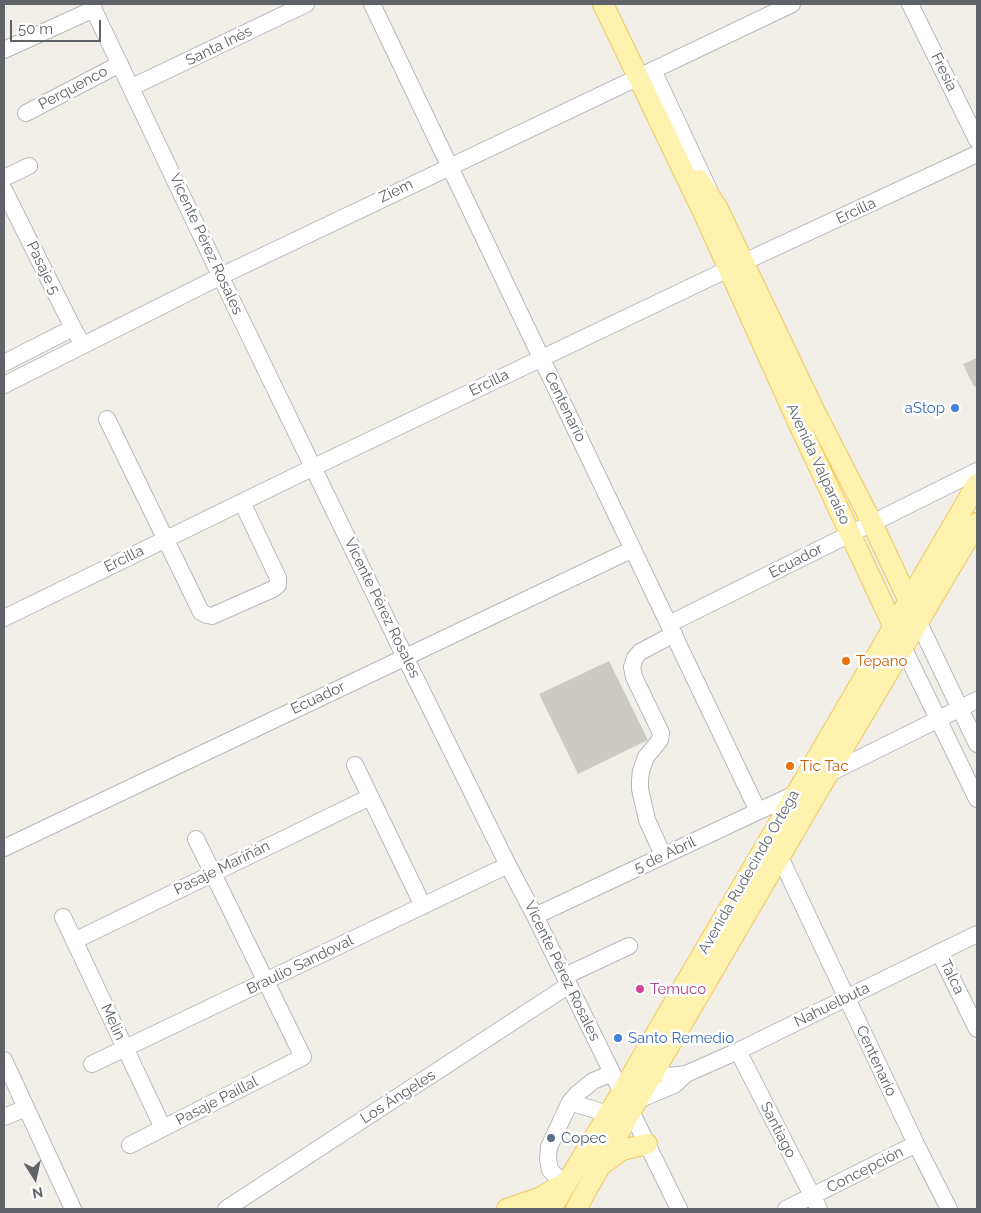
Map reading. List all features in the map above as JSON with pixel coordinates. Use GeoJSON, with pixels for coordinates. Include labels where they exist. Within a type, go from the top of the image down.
{"type":"FeatureCollection","features":[{"type":"Feature","properties":{"kind":"main road","name":"Avenida Valparaíso"},"geometry":{"type":"LineString","coordinates":[[603,4],[646,73],[663,126],[814,410],[872,523],[918,621]]}},
{"type":"Feature","properties":{"kind":"main road","name":"Avenida Valparaíso"},"geometry":{"type":"LineString","coordinates":[[663,126],[717,207],[737,266],[796,418],[903,647]]}},
{"type":"Feature","properties":{"kind":"main road","name":"Avenida Rudecindo Ortega"},"geometry":{"type":"LineString","coordinates":[[576,1209],[600,1167],[630,1101],[795,794],[977,484]]}},
{"type":"Feature","properties":{"kind":"main road","name":"Avenida Rudecindo Ortega"},"geometry":{"type":"LineString","coordinates":[[551,1209],[608,1114],[630,1101],[656,1069],[977,523]]}},
{"type":"Feature","properties":{"kind":"main road"},"geometry":{"type":"LineString","coordinates":[[600,1167],[606,1160],[622,1150],[647,1144]]}},
{"type":"Feature","properties":{"kind":"main road"},"geometry":{"type":"LineString","coordinates":[[507,1209],[539,1198],[555,1190],[568,1180]]}},
{"type":"Feature","properties":{"kind":"street","name":"Santa Inés"},"geometry":{"type":"LineString","coordinates":[[132,87],[306,4]]}},
{"type":"Feature","properties":{"kind":"street","name":"Centenario"},"geometry":{"type":"LineString","coordinates":[[372,4],[758,811]]}},
{"type":"Feature","properties":{"kind":"street","name":"Ziem"},"geometry":{"type":"LineString","coordinates":[[4,385],[221,276],[792,4]]}},
{"type":"Feature","properties":{"kind":"street","name":"Fresia"},"geometry":{"type":"LineString","coordinates":[[910,4],[977,140]]}},
{"type":"Feature","properties":{"kind":"street","name":"Vicente Pérez Rosales"},"geometry":{"type":"LineString","coordinates":[[92,6],[405,657],[612,1073],[630,1101],[647,1144],[679,1209]]}},
{"type":"Feature","properties":{"kind":"street"},"geometry":{"type":"LineString","coordinates":[[4,50],[92,6]]}},
{"type":"Feature","properties":{"kind":"street","name":"Perquenco"},"geometry":{"type":"LineString","coordinates":[[26,113],[120,64]]}},
{"type":"Feature","properties":{"kind":"street","name":"Avenida Valparaíso"},"geometry":{"type":"LineString","coordinates":[[646,73],[717,207]]}},
{"type":"Feature","properties":{"kind":"street","name":"Ercilla"},"geometry":{"type":"LineString","coordinates":[[4,618],[542,358],[977,154]]}},
{"type":"Feature","properties":{"kind":"street"},"geometry":{"type":"LineString","coordinates":[[4,178],[29,166]]}},
{"type":"Feature","properties":{"kind":"street","name":"Pasaje 5"},"geometry":{"type":"LineString","coordinates":[[4,190],[73,328],[83,344]]}},
{"type":"Feature","properties":{"kind":"street"},"geometry":{"type":"LineString","coordinates":[[4,363],[73,328]]}},
{"type":"Feature","properties":{"kind":"street"},"geometry":{"type":"LineString","coordinates":[[107,419],[201,612],[207,615],[212,616],[278,585],[278,578],[242,502]]}},
{"type":"Feature","properties":{"kind":"street","name":"Ecuador"},"geometry":{"type":"LineString","coordinates":[[663,855],[647,820],[640,790],[641,771],[646,757],[660,740],[662,733],[634,677],[632,667],[634,658],[671,629],[850,533],[977,471]]}},
{"type":"Feature","properties":{"kind":"street","name":"Ecuador"},"geometry":{"type":"LineString","coordinates":[[4,848],[633,549]]}},
{"type":"Feature","properties":{"kind":"street","name":"Avenida Valparaíso"},"geometry":{"type":"LineString","coordinates":[[918,621],[977,744]]}},
{"type":"Feature","properties":{"kind":"street","name":"Avenida Valparaíso"},"geometry":{"type":"LineString","coordinates":[[903,647],[977,799]]}},
{"type":"Feature","properties":{"kind":"street"},"geometry":{"type":"LineString","coordinates":[[828,774],[977,700]]}},
{"type":"Feature","properties":{"kind":"street"},"geometry":{"type":"LineString","coordinates":[[355,765],[423,906]]}},
{"type":"Feature","properties":{"kind":"street","name":"5 de Abril"},"geometry":{"type":"LineString","coordinates":[[535,916],[795,794]]}},
{"type":"Feature","properties":{"kind":"street","name":"Pasaje Mariñán"},"geometry":{"type":"LineString","coordinates":[[74,941],[212,872],[370,797]]}},
{"type":"Feature","properties":{"kind":"street"},"geometry":{"type":"LineString","coordinates":[[196,839],[266,981]]}},
{"type":"Feature","properties":{"kind":"street","name":"Centenario"},"geometry":{"type":"LineString","coordinates":[[780,857],[916,1144],[949,1209]]}},
{"type":"Feature","properties":{"kind":"street","name":"Braulio Sandoval"},"geometry":{"type":"LineString","coordinates":[[92,1064],[508,865]]}},
{"type":"Feature","properties":{"kind":"street","name":"Melin"},"geometry":{"type":"LineString","coordinates":[[63,917],[163,1128]]}},
{"type":"Feature","properties":{"kind":"street","name":"Nahuelbuta"},"geometry":{"type":"LineString","coordinates":[[656,1069],[669,1076],[686,1074],[738,1051],[977,934]]}},
{"type":"Feature","properties":{"kind":"street","name":"Los Ángeles"},"geometry":{"type":"LineString","coordinates":[[226,1209],[567,981],[629,946]]}},
{"type":"Feature","properties":{"kind":"street","name":"Talca"},"geometry":{"type":"LineString","coordinates":[[940,952],[977,1029]]}},
{"type":"Feature","properties":{"kind":"street","name":"Pasaje Paillal"},"geometry":{"type":"LineString","coordinates":[[130,1145],[303,1057],[266,981]]}},
{"type":"Feature","properties":{"kind":"street","name":"Santiago"},"geometry":{"type":"LineString","coordinates":[[738,1051],[816,1203]]}},
{"type":"Feature","properties":{"kind":"street"},"geometry":{"type":"LineString","coordinates":[[4,1060],[73,1209]]}},
{"type":"Feature","properties":{"kind":"street"},"geometry":{"type":"LineString","coordinates":[[568,1180],[562,1180],[554,1175],[548,1163],[549,1147],[570,1102],[585,1087],[612,1073]]}},
{"type":"Feature","properties":{"kind":"street","name":"Nahuelbuta"},"geometry":{"type":"LineString","coordinates":[[630,1101],[674,1085],[686,1074]]}},
{"type":"Feature","properties":{"kind":"street"},"geometry":{"type":"LineString","coordinates":[[570,1102],[608,1114]]}},
{"type":"Feature","properties":{"kind":"street"},"geometry":{"type":"LineString","coordinates":[[4,1117],[26,1108]]}},
{"type":"Feature","properties":{"kind":"street","name":"Concepción"},"geometry":{"type":"LineString","coordinates":[[786,1209],[816,1203],[916,1144]]}},
{"type":"Feature","properties":{"kind":"building"},"geometry":{"type":"Polygon","coordinates":[[[977,358],[977,388],[973,385],[963,364],[977,358]]]}},
{"type":"Feature","properties":{"kind":"building"},"geometry":{"type":"Polygon","coordinates":[[[609,661],[648,740],[578,774],[539,694],[609,661]]]}},
{"type":"Feature","properties":{"kind":"place","name":"aStop"},"geometry":{"type":"Point","coordinates":[955,408]}},
{"type":"Feature","properties":{"kind":"place","name":"Tepano"},"geometry":{"type":"Point","coordinates":[846,661]}},
{"type":"Feature","properties":{"kind":"place","name":"Tic Tac"},"geometry":{"type":"Point","coordinates":[790,766]}},
{"type":"Feature","properties":{"kind":"place","name":"Temuco"},"geometry":{"type":"Point","coordinates":[640,989]}},
{"type":"Feature","properties":{"kind":"place","name":"Santo Remedio"},"geometry":{"type":"Point","coordinates":[618,1038]}},
{"type":"Feature","properties":{"kind":"place","name":"Copec"},"geometry":{"type":"Point","coordinates":[551,1138]}}]}
